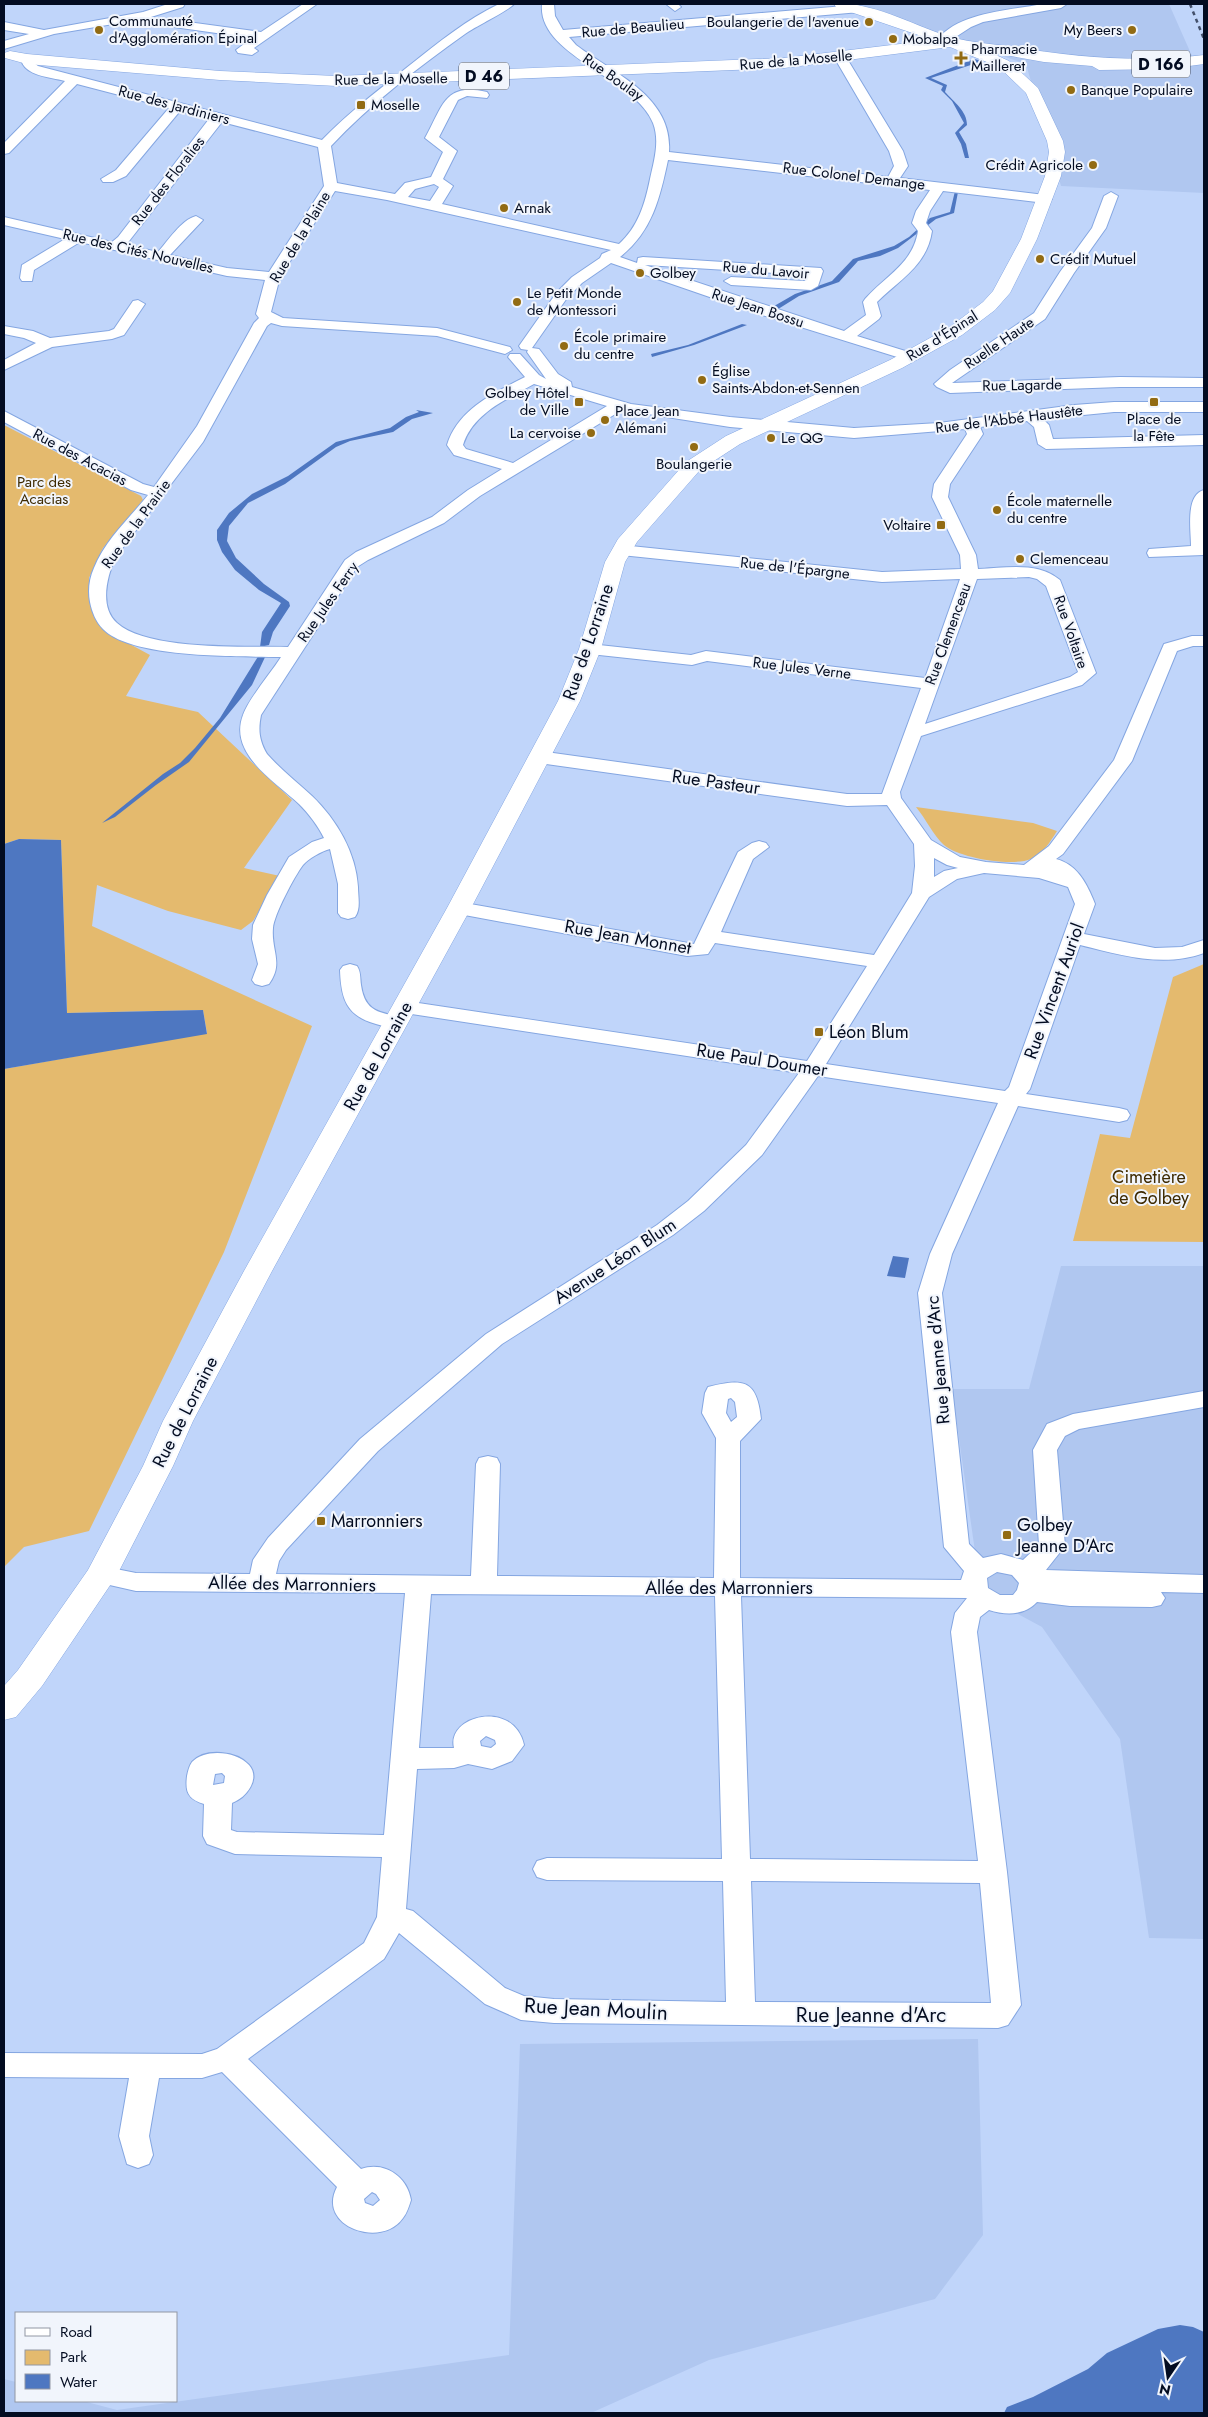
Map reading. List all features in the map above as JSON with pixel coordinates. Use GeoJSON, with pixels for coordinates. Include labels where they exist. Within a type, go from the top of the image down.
{"type":"FeatureCollection","features":[{"type":"Feature","properties":{"kind":"main road"},"geometry":{"type":"LineString","coordinates":[[841,4],[1041,68],[1035,76],[1032,91]]}},
{"type":"Feature","properties":{"kind":"main road","name":"Rue de la Moselle"},"geometry":{"type":"LineString","coordinates":[[8,50],[27,59],[288,80],[397,80],[784,63],[840,57],[949,40]]}},
{"type":"Feature","properties":{"kind":"main road","name":"Rue d'Épinal"},"geometry":{"type":"LineString","coordinates":[[762,425],[910,357],[956,331],[989,306],[1001,293],[1028,239],[1054,176],[1055,141],[1032,91],[1004,64],[949,40]]}},
{"type":"Feature","properties":{"kind":"main road","name":"D 166"},"geometry":{"type":"LineString","coordinates":[[1004,64],[1020,68],[1041,68],[1117,64],[1167,64],[1204,60]]}},
{"type":"Feature","properties":{"kind":"main road","name":"Rue de Lorraine"},"geometry":{"type":"LineString","coordinates":[[4,1708],[30,1678],[101,1574],[158,1466],[178,1421],[236,1312],[459,908],[569,700],[590,649],[621,550],[665,495],[693,466],[733,440],[762,425]]}},
{"type":"Feature","properties":{"kind":"street"},"geometry":{"type":"LineString","coordinates":[[4,27],[37,32],[139,16],[179,4]]}},
{"type":"Feature","properties":{"kind":"street"},"geometry":{"type":"LineString","coordinates":[[252,51],[242,50],[310,4]]}},
{"type":"Feature","properties":{"kind":"street"},"geometry":{"type":"LineString","coordinates":[[326,145],[356,113],[461,30],[508,4]]}},
{"type":"Feature","properties":{"kind":"street","name":"Rue Boulay"},"geometry":{"type":"LineString","coordinates":[[530,349],[533,339],[553,305],[569,287],[608,258],[641,228],[661,170],[662,154],[660,125],[648,102],[637,91],[568,45],[548,16],[548,4]]}},
{"type":"Feature","properties":{"kind":"street"},"geometry":{"type":"LineString","coordinates":[[949,40],[967,24],[980,19],[1061,4]]}},
{"type":"Feature","properties":{"kind":"street"},"geometry":{"type":"LineString","coordinates":[[118,8],[139,16],[263,36]]}},
{"type":"Feature","properties":{"kind":"street","name":"Rue de Beaulieu"},"geometry":{"type":"LineString","coordinates":[[560,34],[856,9]]}},
{"type":"Feature","properties":{"kind":"street"},"geometry":{"type":"LineString","coordinates":[[8,50],[37,32]]}},
{"type":"Feature","properties":{"kind":"street"},"geometry":{"type":"LineString","coordinates":[[840,57],[896,151],[900,166],[892,181]]}},
{"type":"Feature","properties":{"kind":"street","name":"Rue des Jardiniers"},"geometry":{"type":"LineString","coordinates":[[27,59],[28,65],[34,69],[326,145]]}},
{"type":"Feature","properties":{"kind":"street"},"geometry":{"type":"LineString","coordinates":[[436,180],[450,152],[432,138],[453,98],[465,92],[472,84],[472,77]]}},
{"type":"Feature","properties":{"kind":"street"},"geometry":{"type":"LineString","coordinates":[[4,150],[68,84],[77,80]]}},
{"type":"Feature","properties":{"kind":"street"},"geometry":{"type":"LineString","coordinates":[[465,92],[483,95]]}},
{"type":"Feature","properties":{"kind":"street"},"geometry":{"type":"LineString","coordinates":[[108,179],[121,174],[177,106]]}},
{"type":"Feature","properties":{"kind":"street","name":"Rue des Floralies"},"geometry":{"type":"LineString","coordinates":[[116,246],[214,121],[222,117]]}},
{"type":"Feature","properties":{"kind":"street","name":"Rue de la Plaine"},"geometry":{"type":"LineString","coordinates":[[268,318],[263,314],[273,277],[331,186],[324,151],[326,145]]}},
{"type":"Feature","properties":{"kind":"street","name":"Rue Colonel Demange"},"geometry":{"type":"LineString","coordinates":[[662,154],[1045,199]]}},
{"type":"Feature","properties":{"kind":"street"},"geometry":{"type":"LineString","coordinates":[[398,199],[410,186],[436,180],[446,186],[433,206]]}},
{"type":"Feature","properties":{"kind":"street"},"geometry":{"type":"LineString","coordinates":[[331,186],[433,206],[620,248]]}},
{"type":"Feature","properties":{"kind":"street"},"geometry":{"type":"LineString","coordinates":[[847,336],[874,316],[870,302],[878,293],[898,279],[912,260],[924,240],[922,227],[923,211],[939,187]]}},
{"type":"Feature","properties":{"kind":"street","name":"Ruelle Haute"},"geometry":{"type":"LineString","coordinates":[[943,383],[1040,316],[1067,272],[1099,228],[1111,196]]}},
{"type":"Feature","properties":{"kind":"street","name":"Rue des Cités Nouvelles"},"geometry":{"type":"LineString","coordinates":[[4,220],[227,272],[273,277]]}},
{"type":"Feature","properties":{"kind":"street"},"geometry":{"type":"LineString","coordinates":[[162,256],[196,220]]}},
{"type":"Feature","properties":{"kind":"street"},"geometry":{"type":"LineString","coordinates":[[28,278],[27,268],[79,237]]}},
{"type":"Feature","properties":{"kind":"street","name":"Rue Jean Bossu"},"geometry":{"type":"LineString","coordinates":[[608,258],[764,311],[910,357]]}},
{"type":"Feature","properties":{"kind":"street","name":"Rue du Lavoir"},"geometry":{"type":"LineString","coordinates":[[624,263],[640,260],[816,271],[811,286],[731,281]]}},
{"type":"Feature","properties":{"kind":"street"},"geometry":{"type":"LineString","coordinates":[[4,366],[48,343],[112,335],[119,332],[138,304]]}},
{"type":"Feature","properties":{"kind":"street"},"geometry":{"type":"LineString","coordinates":[[268,318],[282,322],[437,332],[510,354],[534,378],[554,388],[589,397]]}},
{"type":"Feature","properties":{"kind":"street","name":"Rue de la Prairie"},"geometry":{"type":"LineString","coordinates":[[268,318],[261,323],[196,438],[158,494],[109,556],[98,580],[99,604],[105,620],[113,630],[154,644],[185,648],[294,652]]}},
{"type":"Feature","properties":{"kind":"street"},"geometry":{"type":"LineString","coordinates":[[4,330],[28,334],[48,343]]}},
{"type":"Feature","properties":{"kind":"street"},"geometry":{"type":"LineString","coordinates":[[510,354],[513,346],[530,349],[553,377],[589,397]]}},
{"type":"Feature","properties":{"kind":"street"},"geometry":{"type":"LineString","coordinates":[[514,468],[460,452],[455,445],[456,439],[464,426],[478,411],[534,378]]}},
{"type":"Feature","properties":{"kind":"street","name":"Rue Lagarde"},"geometry":{"type":"LineString","coordinates":[[943,383],[944,387],[950,388],[1104,383],[1204,383]]}},
{"type":"Feature","properties":{"kind":"street"},"geometry":{"type":"LineString","coordinates":[[1104,383],[1114,407]]}},
{"type":"Feature","properties":{"kind":"street","name":"Rue de l'Abbé Haustête"},"geometry":{"type":"LineString","coordinates":[[589,397],[618,406],[762,425],[868,433],[971,424],[1114,407],[1204,407]]}},
{"type":"Feature","properties":{"kind":"street","name":"Rue Jules Ferry"},"geometry":{"type":"LineString","coordinates":[[348,913],[350,892],[348,869],[335,840],[314,809],[260,758],[250,743],[249,723],[252,715],[351,564],[362,556],[438,520],[514,468],[618,406]]}},
{"type":"Feature","properties":{"kind":"street","name":"Rue de l'Abbé Haustête"},"geometry":{"type":"LineString","coordinates":[[791,411],[792,421],[815,430]]}},
{"type":"Feature","properties":{"kind":"street","name":"Rue des Acacias"},"geometry":{"type":"LineString","coordinates":[[4,416],[136,487],[158,494]]}},
{"type":"Feature","properties":{"kind":"street"},"geometry":{"type":"LineString","coordinates":[[1031,416],[1041,425],[1046,444],[1204,440]]}},
{"type":"Feature","properties":{"kind":"street","name":"Rue Clemenceau"},"geometry":{"type":"LineString","coordinates":[[892,799],[891,792],[930,684],[958,614],[970,573],[968,555],[940,497],[942,484],[975,434],[971,424]]}},
{"type":"Feature","properties":{"kind":"street"},"geometry":{"type":"LineString","coordinates":[[1155,553],[1199,551],[1200,499],[1204,495]]}},
{"type":"Feature","properties":{"kind":"street","name":"Rue de l'Épargne"},"geometry":{"type":"LineString","coordinates":[[621,550],[882,577],[970,573]]}},
{"type":"Feature","properties":{"kind":"street","name":"Rue Voltaire"},"geometry":{"type":"LineString","coordinates":[[912,733],[937,728],[1076,681],[1087,673],[1054,584],[1043,575],[1029,572],[970,573]]}},
{"type":"Feature","properties":{"kind":"street"},"geometry":{"type":"LineString","coordinates":[[1035,869],[1058,858],[1123,761],[1147,708],[1170,648],[1192,641],[1204,641]]}},
{"type":"Feature","properties":{"kind":"street","name":"Rue Jules Verne"},"geometry":{"type":"LineString","coordinates":[[590,649],[692,660],[706,656],[930,684]]}},
{"type":"Feature","properties":{"kind":"street","name":"Rue Pasteur"},"geometry":{"type":"LineString","coordinates":[[539,757],[848,800],[892,799]]}},
{"type":"Feature","properties":{"kind":"street"},"geometry":{"type":"LineString","coordinates":[[892,799],[904,812],[924,844],[953,868]]}},
{"type":"Feature","properties":{"kind":"street"},"geometry":{"type":"LineString","coordinates":[[262,980],[268,964],[262,939],[263,925],[277,895],[296,861],[320,846],[335,840]]}},
{"type":"Feature","properties":{"kind":"street","name":"Avenue Léon Blum"},"geometry":{"type":"LineString","coordinates":[[922,892],[925,866],[924,844]]}},
{"type":"Feature","properties":{"kind":"street"},"geometry":{"type":"LineString","coordinates":[[709,936],[745,856],[759,847]]}},
{"type":"Feature","properties":{"kind":"street","name":"Rue Vincent Auriol"},"geometry":{"type":"LineString","coordinates":[[1012,1097],[1019,1089],[1085,904],[1082,893],[1058,858]]}},
{"type":"Feature","properties":{"kind":"street"},"geometry":{"type":"LineString","coordinates":[[925,866],[953,868]]}},
{"type":"Feature","properties":{"kind":"street","name":"Avenue Léon Blum"},"geometry":{"type":"LineString","coordinates":[[261,1584],[266,1560],[276,1544],[369,1445],[494,1339],[665,1230],[696,1206],[754,1150],[814,1068],[922,892],[953,868],[1035,869]]}},
{"type":"Feature","properties":{"kind":"street"},"geometry":{"type":"LineString","coordinates":[[1035,869],[1075,883]]}},
{"type":"Feature","properties":{"kind":"street","name":"Rue Jean Monnet"},"geometry":{"type":"LineString","coordinates":[[459,908],[687,950],[701,950],[709,936],[878,962]]}},
{"type":"Feature","properties":{"kind":"street"},"geometry":{"type":"LineString","coordinates":[[1074,938],[1164,954],[1183,953],[1204,946]]}},
{"type":"Feature","properties":{"kind":"street"},"geometry":{"type":"LineString","coordinates":[[350,970],[352,998],[357,1006],[373,1017],[400,1014]]}},
{"type":"Feature","properties":{"kind":"street","name":"Rue Paul Doumer"},"geometry":{"type":"LineString","coordinates":[[400,1014],[814,1068],[1119,1115]]}},
{"type":"Feature","properties":{"kind":"street","name":"Rue Jeanne d'Arc"},"geometry":{"type":"LineString","coordinates":[[741,2014],[998,2016],[1006,2005],[993,1872],[964,1632],[968,1613],[979,1586],[957,1547],[930,1293],[941,1254],[1012,1097]]}},
{"type":"Feature","properties":{"kind":"street"},"geometry":{"type":"LineString","coordinates":[[1204,1399],[1073,1422],[1056,1430],[1045,1450],[1052,1546],[1028,1580],[1023,1601],[1014,1604],[994,1604],[979,1586],[991,1564],[1001,1563],[1012,1564],[1028,1580],[1070,1597],[1204,1599]]}},
{"type":"Feature","properties":{"kind":"street"},"geometry":{"type":"LineString","coordinates":[[728,1438],[728,1588],[741,2014]]}},
{"type":"Feature","properties":{"kind":"street"},"geometry":{"type":"LineString","coordinates":[[484,1586],[488,1464]]}},
{"type":"Feature","properties":{"kind":"street","name":"Allée des Marronniers"},"geometry":{"type":"LineString","coordinates":[[101,1574],[136,1582],[261,1584],[728,1588],[979,1586]]}},
{"type":"Feature","properties":{"kind":"street"},"geometry":{"type":"LineString","coordinates":[[1028,1580],[1204,1584]]}},
{"type":"Feature","properties":{"kind":"street"},"geometry":{"type":"LineString","coordinates":[[4,2065],[202,2066],[227,2058],[374,1951],[384,1935],[391,1917],[419,1586]]}},
{"type":"Feature","properties":{"kind":"street"},"geometry":{"type":"LineString","coordinates":[[403,1759],[454,1758],[470,1753]]}},
{"type":"Feature","properties":{"kind":"street"},"geometry":{"type":"LineString","coordinates":[[218,1797],[217,1836],[235,1843],[397,1846]]}},
{"type":"Feature","properties":{"kind":"street"},"geometry":{"type":"LineString","coordinates":[[547,1869],[993,1872]]}},
{"type":"Feature","properties":{"kind":"street","name":"Rue Jean Moulin"},"geometry":{"type":"LineString","coordinates":[[391,1917],[404,1919],[495,1996],[521,2008],[554,2011],[741,2014]]}},
{"type":"Feature","properties":{"kind":"street"},"geometry":{"type":"LineString","coordinates":[[227,2058],[356,2185]]}},
{"type":"Feature","properties":{"kind":"street"},"geometry":{"type":"LineString","coordinates":[[138,2154],[134,2136],[146,2067]]}},
{"type":"Feature","properties":{"kind":"shaded area"},"geometry":{"type":"Polygon","coordinates":[[[848,4],[1169,4],[1196,65],[1204,64],[1204,193],[1061,186],[1026,64],[848,4]]]}},
{"type":"Feature","properties":{"kind":"shaded area"},"geometry":{"type":"Polygon","coordinates":[[[1061,1266],[1204,1266],[1204,1939],[1149,1938],[1120,1739],[1042,1627],[981,1594],[952,1389],[1029,1389],[1061,1266]]]}},
{"type":"Feature","properties":{"kind":"shaded area"},"geometry":{"type":"Polygon","coordinates":[[[978,2039],[983,2235],[935,2299],[709,2360],[591,2413],[4,2413],[4,2379],[15,2382],[15,2402],[87,2402],[117,2410],[509,2355],[520,2044],[978,2039]]]}},
{"type":"Feature","properties":{"kind":"green space","name":"Parc des Acacias"},"geometry":{"type":"Polygon","coordinates":[[[4,425],[141,496],[143,500],[103,548],[89,578],[91,605],[102,629],[150,655],[126,696],[198,712],[292,800],[244,868],[280,876],[253,921],[241,930],[168,911],[97,885],[92,926],[312,1026],[224,1252],[89,1531],[24,1547],[4,1567],[4,1069],[207,1033],[203,1010],[67,1013],[61,840],[19,839],[4,844],[4,425]]]}},
{"type":"Feature","properties":{"kind":"green space"},"geometry":{"type":"Polygon","coordinates":[[[916,807],[1033,823],[1057,831],[1043,851],[1031,859],[1012,862],[986,860],[961,854],[944,845],[936,837],[916,807]]]}},
{"type":"Feature","properties":{"kind":"green space","name":"Cimetière de Golbey"},"geometry":{"type":"Polygon","coordinates":[[[1204,964],[1204,1242],[1073,1241],[1100,1134],[1130,1138],[1173,977],[1204,964]]]}},
{"type":"Feature","properties":{"kind":"water"},"geometry":{"type":"Polygon","coordinates":[[[974,59],[983,61],[931,78],[947,85],[945,92],[965,115],[967,125],[959,132],[966,144],[969,158],[965,158],[955,133],[964,123],[952,101],[941,90],[943,86],[925,78],[974,59]]]}},
{"type":"Feature","properties":{"kind":"water"},"geometry":{"type":"Polygon","coordinates":[[[955,191],[958,192],[954,213],[936,219],[898,248],[880,256],[858,261],[839,282],[799,296],[775,311],[769,309],[795,294],[832,281],[853,259],[894,246],[909,237],[930,218],[950,212],[955,191]]]}},
{"type":"Feature","properties":{"kind":"water"},"geometry":{"type":"Polygon","coordinates":[[[742,324],[747,325],[694,345],[652,357],[651,354],[688,345],[742,324]]]}},
{"type":"Feature","properties":{"kind":"water"},"geometry":{"type":"Polygon","coordinates":[[[416,410],[433,413],[412,419],[393,432],[350,441],[336,447],[285,484],[248,503],[229,526],[227,541],[236,558],[264,584],[289,602],[290,606],[273,632],[269,645],[260,647],[262,632],[281,603],[259,590],[235,570],[222,552],[217,540],[217,530],[229,513],[252,494],[288,476],[336,442],[390,428],[406,417],[419,412],[416,410]]]}},
{"type":"Feature","properties":{"kind":"water"},"geometry":{"type":"Polygon","coordinates":[[[259,655],[266,655],[252,685],[189,762],[115,817],[102,823],[163,774],[180,763],[195,748],[220,718],[259,655]]]}},
{"type":"Feature","properties":{"kind":"water"},"geometry":{"type":"Polygon","coordinates":[[[19,839],[61,840],[67,1013],[203,1010],[207,1034],[4,1069],[4,844],[19,839]]]}},
{"type":"Feature","properties":{"kind":"water"},"geometry":{"type":"Polygon","coordinates":[[[893,1256],[909,1258],[905,1278],[887,1276],[893,1256]]]}},
{"type":"Feature","properties":{"kind":"water"},"geometry":{"type":"Polygon","coordinates":[[[1180,2325],[1193,2327],[1204,2332],[1204,2413],[1004,2413],[1007,2407],[1033,2397],[1088,2369],[1107,2353],[1158,2329],[1180,2325]]]}},
{"type":"Feature","properties":{"kind":"railway"},"geometry":{"type":"LineString","coordinates":[[1190,4],[1204,39]]}},
{"type":"Feature","properties":{"kind":"place","name":"Boulangerie de l'avenue"},"geometry":{"type":"Point","coordinates":[869,22]}},
{"type":"Feature","properties":{"kind":"place","name":"Communauté d'Agglomération Épinal"},"geometry":{"type":"Point","coordinates":[99,30]}},
{"type":"Feature","properties":{"kind":"place","name":"My Beers"},"geometry":{"type":"Point","coordinates":[1132,30]}},
{"type":"Feature","properties":{"kind":"place","name":"Mobalpa"},"geometry":{"type":"Point","coordinates":[893,39]}},
{"type":"Feature","properties":{"kind":"place","name":"Pharmacie Mailleret"},"geometry":{"type":"Point","coordinates":[961,58]}},
{"type":"Feature","properties":{"kind":"place","name":"Banque Populaire"},"geometry":{"type":"Point","coordinates":[1071,90]}},
{"type":"Feature","properties":{"kind":"place","name":"Moselle"},"geometry":{"type":"Point","coordinates":[361,105]}},
{"type":"Feature","properties":{"kind":"place","name":"Crédit Agricole"},"geometry":{"type":"Point","coordinates":[1093,165]}},
{"type":"Feature","properties":{"kind":"place","name":"Arnak"},"geometry":{"type":"Point","coordinates":[504,208]}},
{"type":"Feature","properties":{"kind":"place","name":"Crédit Mutuel"},"geometry":{"type":"Point","coordinates":[1040,259]}},
{"type":"Feature","properties":{"kind":"place","name":"Golbey"},"geometry":{"type":"Point","coordinates":[640,273]}},
{"type":"Feature","properties":{"kind":"place","name":"Le Petit Monde de Montessori"},"geometry":{"type":"Point","coordinates":[517,302]}},
{"type":"Feature","properties":{"kind":"place","name":"École primaire du centre"},"geometry":{"type":"Point","coordinates":[564,346]}},
{"type":"Feature","properties":{"kind":"place","name":"Église Saints-Abdon-et-Sennen"},"geometry":{"type":"Point","coordinates":[702,380]}},
{"type":"Feature","properties":{"kind":"place","name":"Golbey Hôtel de Ville"},"geometry":{"type":"Point","coordinates":[579,402]}},
{"type":"Feature","properties":{"kind":"place","name":"Place de la Fête"},"geometry":{"type":"Point","coordinates":[1154,402]}},
{"type":"Feature","properties":{"kind":"place","name":"Place Jean Alémani"},"geometry":{"type":"Point","coordinates":[605,420]}},
{"type":"Feature","properties":{"kind":"place","name":"La cervoise"},"geometry":{"type":"Point","coordinates":[591,433]}},
{"type":"Feature","properties":{"kind":"place","name":"Le QG"},"geometry":{"type":"Point","coordinates":[771,438]}},
{"type":"Feature","properties":{"kind":"place","name":"Boulangerie"},"geometry":{"type":"Point","coordinates":[694,447]}},
{"type":"Feature","properties":{"kind":"place","name":"École maternelle du centre"},"geometry":{"type":"Point","coordinates":[997,510]}},
{"type":"Feature","properties":{"kind":"place","name":"Voltaire"},"geometry":{"type":"Point","coordinates":[941,525]}},
{"type":"Feature","properties":{"kind":"place","name":"Clemenceau"},"geometry":{"type":"Point","coordinates":[1020,559]}},
{"type":"Feature","properties":{"kind":"place","name":"Léon Blum"},"geometry":{"type":"Point","coordinates":[819,1032]}},
{"type":"Feature","properties":{"kind":"place","name":"Marronniers"},"geometry":{"type":"Point","coordinates":[321,1521]}},
{"type":"Feature","properties":{"kind":"place","name":"Golbey Jeanne D'Arc"},"geometry":{"type":"Point","coordinates":[1007,1535]}}]}
